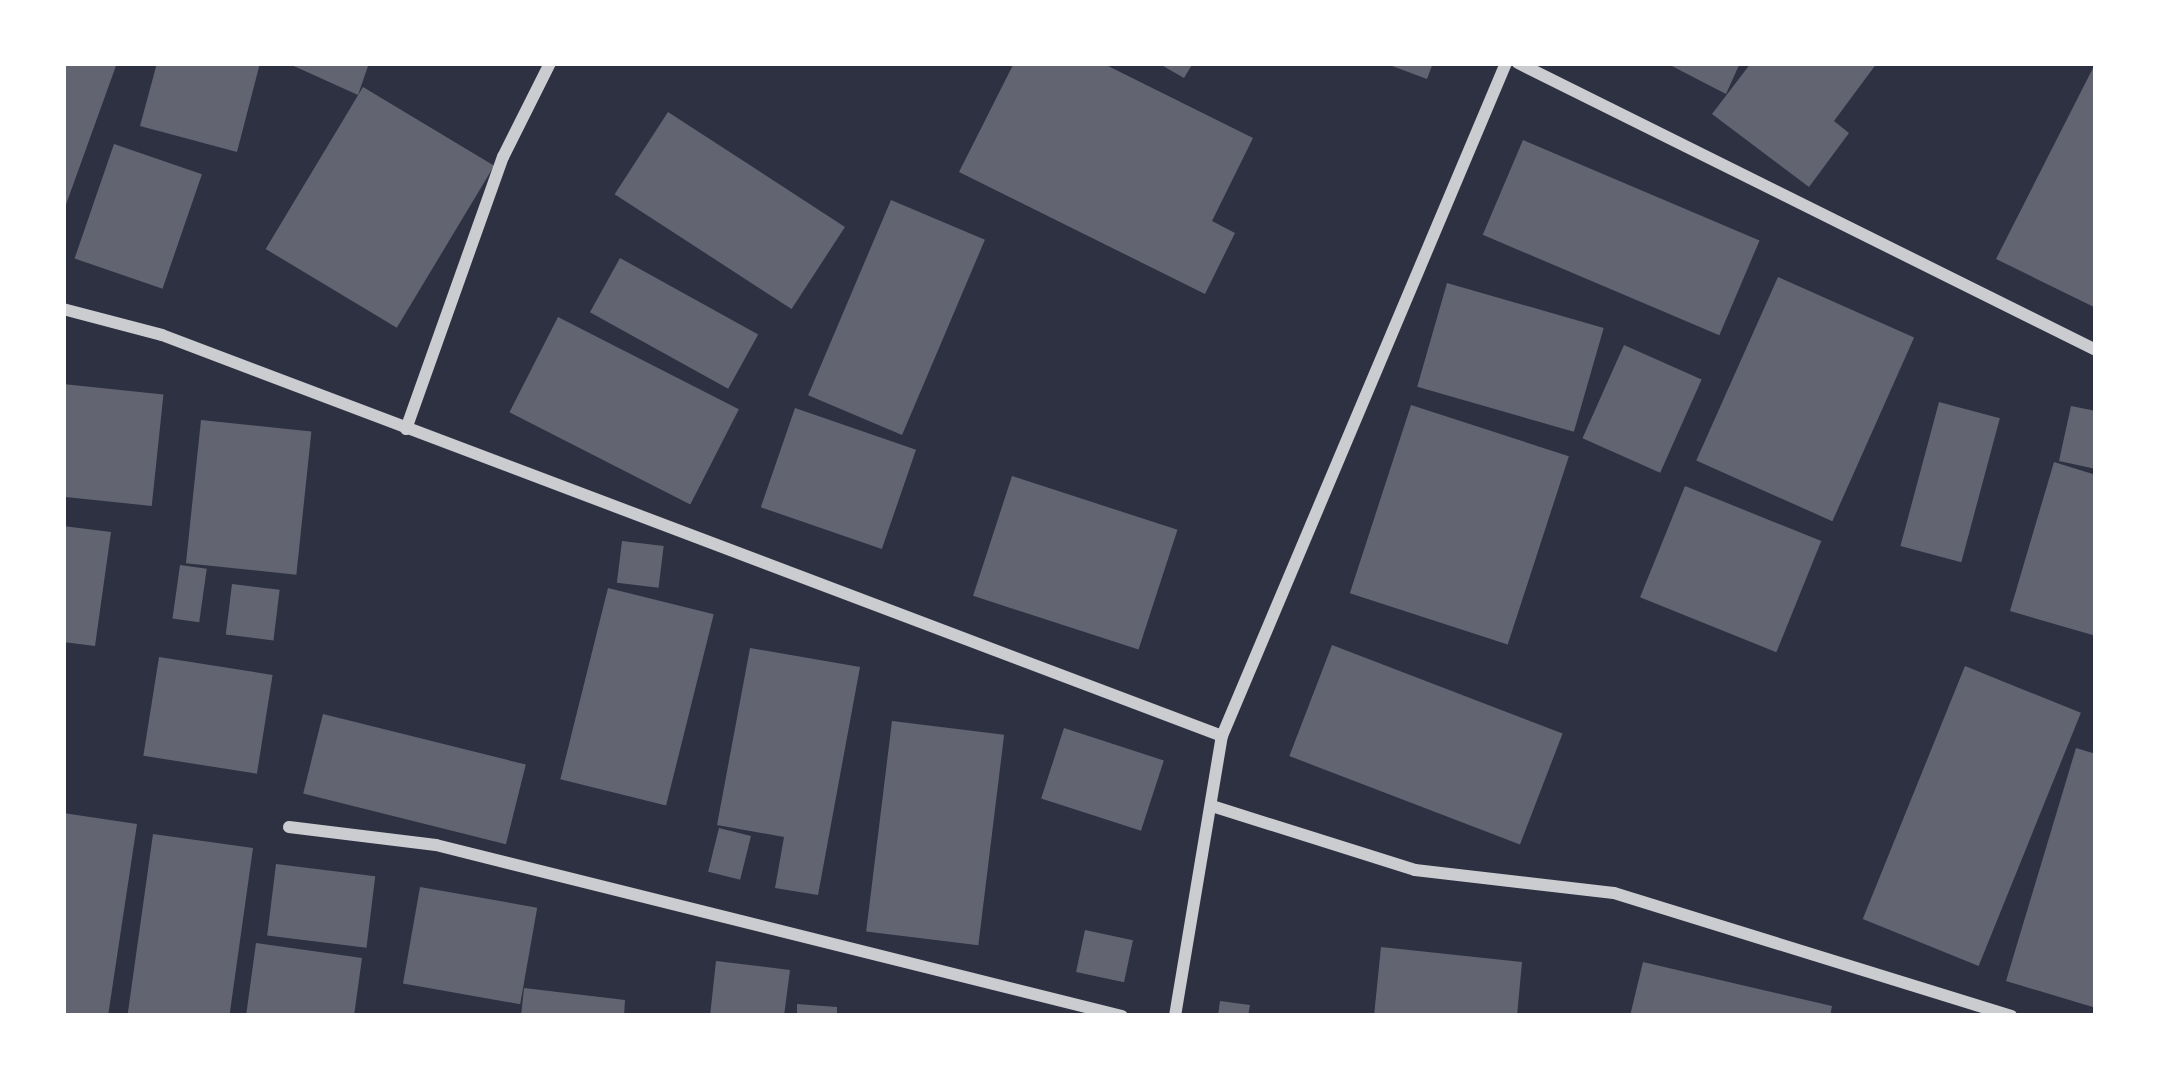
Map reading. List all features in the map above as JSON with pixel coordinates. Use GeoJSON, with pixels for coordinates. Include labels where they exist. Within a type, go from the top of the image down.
{"type":"FeatureCollection","features":[{"type":"Feature","properties":{"kind":"street"},"geometry":{"type":"LineString","coordinates":[[406,429],[502,157],[550,63]]}},
{"type":"Feature","properties":{"kind":"street"},"geometry":{"type":"LineString","coordinates":[[1175,1016],[1222,736],[1506,63]]}},
{"type":"Feature","properties":{"kind":"street"},"geometry":{"type":"LineString","coordinates":[[1518,63],[2096,350]]}},
{"type":"Feature","properties":{"kind":"street"},"geometry":{"type":"LineString","coordinates":[[63,309],[406,429],[1222,736]]}},
{"type":"Feature","properties":{"kind":"street"},"geometry":{"type":"LineString","coordinates":[[1212,806],[1414,870],[1614,893],[2011,1016]]}},
{"type":"Feature","properties":{"kind":"street"},"geometry":{"type":"LineString","coordinates":[[289,826],[436,845],[1122,1016]]}},
{"type":"Feature","properties":{"kind":"building"},"geometry":{"type":"Polygon","coordinates":[[[63,63],[117,63],[64,210],[63,210],[63,63]]]}},
{"type":"Feature","properties":{"kind":"building"},"geometry":{"type":"Polygon","coordinates":[[[157,63],[260,63],[237,152],[140,126],[157,63]]]}},
{"type":"Feature","properties":{"kind":"building"},"geometry":{"type":"Polygon","coordinates":[[[287,63],[369,63],[358,95],[287,63]]]}},
{"type":"Feature","properties":{"kind":"building"},"geometry":{"type":"Polygon","coordinates":[[[1014,63],[1102,63],[1253,138],[1212,221],[1235,233],[1205,294],[959,172],[1014,63]]]}},
{"type":"Feature","properties":{"kind":"building"},"geometry":{"type":"Polygon","coordinates":[[[1158,63],[1193,63],[1184,78],[1158,63]]]}},
{"type":"Feature","properties":{"kind":"building"},"geometry":{"type":"Polygon","coordinates":[[[1384,63],[1433,63],[1427,79],[1384,63]]]}},
{"type":"Feature","properties":{"kind":"building"},"geometry":{"type":"Polygon","coordinates":[[[1666,63],[1740,63],[1726,94],[1666,63]]]}},
{"type":"Feature","properties":{"kind":"building"},"geometry":{"type":"Polygon","coordinates":[[[1751,63],[1877,63],[1834,121],[1849,133],[1809,187],[1712,114],[1751,63]]]}},
{"type":"Feature","properties":{"kind":"building"},"geometry":{"type":"Polygon","coordinates":[[[2096,69],[2096,308],[1996,259],[2096,69]]]}},
{"type":"Feature","properties":{"kind":"building"},"geometry":{"type":"Polygon","coordinates":[[[363,87],[494,166],[397,328],[266,249],[363,87]]]}},
{"type":"Feature","properties":{"kind":"building"},"geometry":{"type":"Polygon","coordinates":[[[668,112],[845,227],[792,309],[615,194],[668,112]]]}},
{"type":"Feature","properties":{"kind":"building"},"geometry":{"type":"Polygon","coordinates":[[[1523,140],[1760,240],[1719,335],[1483,235],[1523,140]]]}},
{"type":"Feature","properties":{"kind":"building"},"geometry":{"type":"Polygon","coordinates":[[[114,144],[202,174],[163,289],[75,258],[114,144]]]}},
{"type":"Feature","properties":{"kind":"building"},"geometry":{"type":"Polygon","coordinates":[[[891,200],[985,240],[902,435],[808,395],[891,200]]]}},
{"type":"Feature","properties":{"kind":"building"},"geometry":{"type":"Polygon","coordinates":[[[620,258],[758,335],[728,389],[590,312],[620,258]]]}},
{"type":"Feature","properties":{"kind":"building"},"geometry":{"type":"Polygon","coordinates":[[[1778,277],[1914,338],[1832,521],[1696,461],[1778,277]]]}},
{"type":"Feature","properties":{"kind":"building"},"geometry":{"type":"Polygon","coordinates":[[[1447,283],[1604,328],[1574,432],[1417,387],[1447,283]]]}},
{"type":"Feature","properties":{"kind":"building"},"geometry":{"type":"Polygon","coordinates":[[[558,317],[739,409],[690,504],[509,412],[558,317]]]}},
{"type":"Feature","properties":{"kind":"building"},"geometry":{"type":"Polygon","coordinates":[[[1624,345],[1702,380],[1660,473],[1583,438],[1624,345]]]}},
{"type":"Feature","properties":{"kind":"building"},"geometry":{"type":"Polygon","coordinates":[[[63,384],[163,395],[152,506],[63,497],[63,384]]]}},
{"type":"Feature","properties":{"kind":"building"},"geometry":{"type":"Polygon","coordinates":[[[1939,402],[2000,418],[1961,562],[1900,546],[1939,402]]]}},
{"type":"Feature","properties":{"kind":"building"},"geometry":{"type":"Polygon","coordinates":[[[1411,405],[1569,456],[1508,645],[1350,593],[1411,405]]]}},
{"type":"Feature","properties":{"kind":"building"},"geometry":{"type":"Polygon","coordinates":[[[2071,406],[2096,411],[2096,469],[2059,461],[2071,406]]]}},
{"type":"Feature","properties":{"kind":"building"},"geometry":{"type":"Polygon","coordinates":[[[795,408],[916,450],[882,549],[761,507],[795,408]]]}},
{"type":"Feature","properties":{"kind":"building"},"geometry":{"type":"Polygon","coordinates":[[[201,420],[311,432],[296,575],[186,563],[201,420]]]}},
{"type":"Feature","properties":{"kind":"building"},"geometry":{"type":"Polygon","coordinates":[[[2054,462],[2096,475],[2096,636],[2010,611],[2054,462]]]}},
{"type":"Feature","properties":{"kind":"building"},"geometry":{"type":"Polygon","coordinates":[[[1012,476],[1177,530],[1139,650],[973,596],[1012,476]]]}},
{"type":"Feature","properties":{"kind":"building"},"geometry":{"type":"Polygon","coordinates":[[[1685,486],[1821,541],[1776,652],[1640,597],[1685,486]]]}},
{"type":"Feature","properties":{"kind":"building"},"geometry":{"type":"Polygon","coordinates":[[[63,526],[111,532],[95,646],[63,642],[63,526]]]}},
{"type":"Feature","properties":{"kind":"building"},"geometry":{"type":"Polygon","coordinates":[[[622,541],[664,546],[659,588],[617,583],[622,541]]]}},
{"type":"Feature","properties":{"kind":"building"},"geometry":{"type":"Polygon","coordinates":[[[180,565],[207,569],[199,622],[172,618],[180,565]]]}},
{"type":"Feature","properties":{"kind":"building"},"geometry":{"type":"Polygon","coordinates":[[[232,584],[280,590],[273,640],[226,635],[232,584]]]}},
{"type":"Feature","properties":{"kind":"building"},"geometry":{"type":"Polygon","coordinates":[[[608,588],[714,614],[666,806],[560,779],[608,588]]]}},
{"type":"Feature","properties":{"kind":"building"},"geometry":{"type":"Polygon","coordinates":[[[1332,645],[1563,734],[1520,845],[1289,756],[1332,645]]]}},
{"type":"Feature","properties":{"kind":"building"},"geometry":{"type":"Polygon","coordinates":[[[750,648],[860,667],[818,895],[775,888],[784,837],[717,825],[750,648]]]}},
{"type":"Feature","properties":{"kind":"building"},"geometry":{"type":"Polygon","coordinates":[[[159,657],[273,675],[257,774],[143,756],[159,657]]]}},
{"type":"Feature","properties":{"kind":"building"},"geometry":{"type":"Polygon","coordinates":[[[1965,666],[2081,713],[1979,966],[1863,919],[1965,666]]]}},
{"type":"Feature","properties":{"kind":"building"},"geometry":{"type":"Polygon","coordinates":[[[323,714],[526,765],[506,844],[303,794],[323,714]]]}},
{"type":"Feature","properties":{"kind":"building"},"geometry":{"type":"Polygon","coordinates":[[[892,721],[1004,735],[978,945],[866,931],[892,721]]]}},
{"type":"Feature","properties":{"kind":"building"},"geometry":{"type":"Polygon","coordinates":[[[1064,728],[1164,760],[1141,831],[1041,798],[1064,728]]]}},
{"type":"Feature","properties":{"kind":"building"},"geometry":{"type":"Polygon","coordinates":[[[2076,748],[2096,754],[2096,1008],[2006,981],[2076,748]]]}},
{"type":"Feature","properties":{"kind":"building"},"geometry":{"type":"Polygon","coordinates":[[[63,813],[137,824],[108,1016],[63,1015],[63,813]]]}},
{"type":"Feature","properties":{"kind":"building"},"geometry":{"type":"Polygon","coordinates":[[[719,828],[751,836],[740,880],[708,872],[719,828]]]}},
{"type":"Feature","properties":{"kind":"building"},"geometry":{"type":"Polygon","coordinates":[[[153,834],[253,848],[229,1016],[127,1016],[153,834]]]}},
{"type":"Feature","properties":{"kind":"building"},"geometry":{"type":"Polygon","coordinates":[[[276,864],[375,876],[366,948],[267,935],[276,864]]]}},
{"type":"Feature","properties":{"kind":"building"},"geometry":{"type":"Polygon","coordinates":[[[420,887],[537,908],[520,1004],[403,984],[420,887]]]}},
{"type":"Feature","properties":{"kind":"building"},"geometry":{"type":"Polygon","coordinates":[[[1085,930],[1133,940],[1124,982],[1076,972],[1085,930]]]}},
{"type":"Feature","properties":{"kind":"building"},"geometry":{"type":"Polygon","coordinates":[[[256,943],[362,958],[354,1016],[246,1016],[256,943]]]}},
{"type":"Feature","properties":{"kind":"building"},"geometry":{"type":"Polygon","coordinates":[[[1381,947],[1522,962],[1517,1016],[1374,1016],[1381,947]]]}},
{"type":"Feature","properties":{"kind":"building"},"geometry":{"type":"Polygon","coordinates":[[[716,961],[790,970],[784,1016],[710,1016],[716,961]]]}},
{"type":"Feature","properties":{"kind":"building"},"geometry":{"type":"Polygon","coordinates":[[[1643,962],[1832,1006],[1830,1016],[1630,1016],[1643,962]]]}},
{"type":"Feature","properties":{"kind":"building"},"geometry":{"type":"Polygon","coordinates":[[[524,988],[625,1000],[624,1016],[521,1016],[524,988]]]}},
{"type":"Feature","properties":{"kind":"building"},"geometry":{"type":"Polygon","coordinates":[[[1220,1001],[1250,1005],[1248,1016],[1218,1016],[1220,1001]]]}},
{"type":"Feature","properties":{"kind":"building"},"geometry":{"type":"Polygon","coordinates":[[[797,1004],[837,1007],[837,1016],[797,1016],[797,1004]]]}}]}
